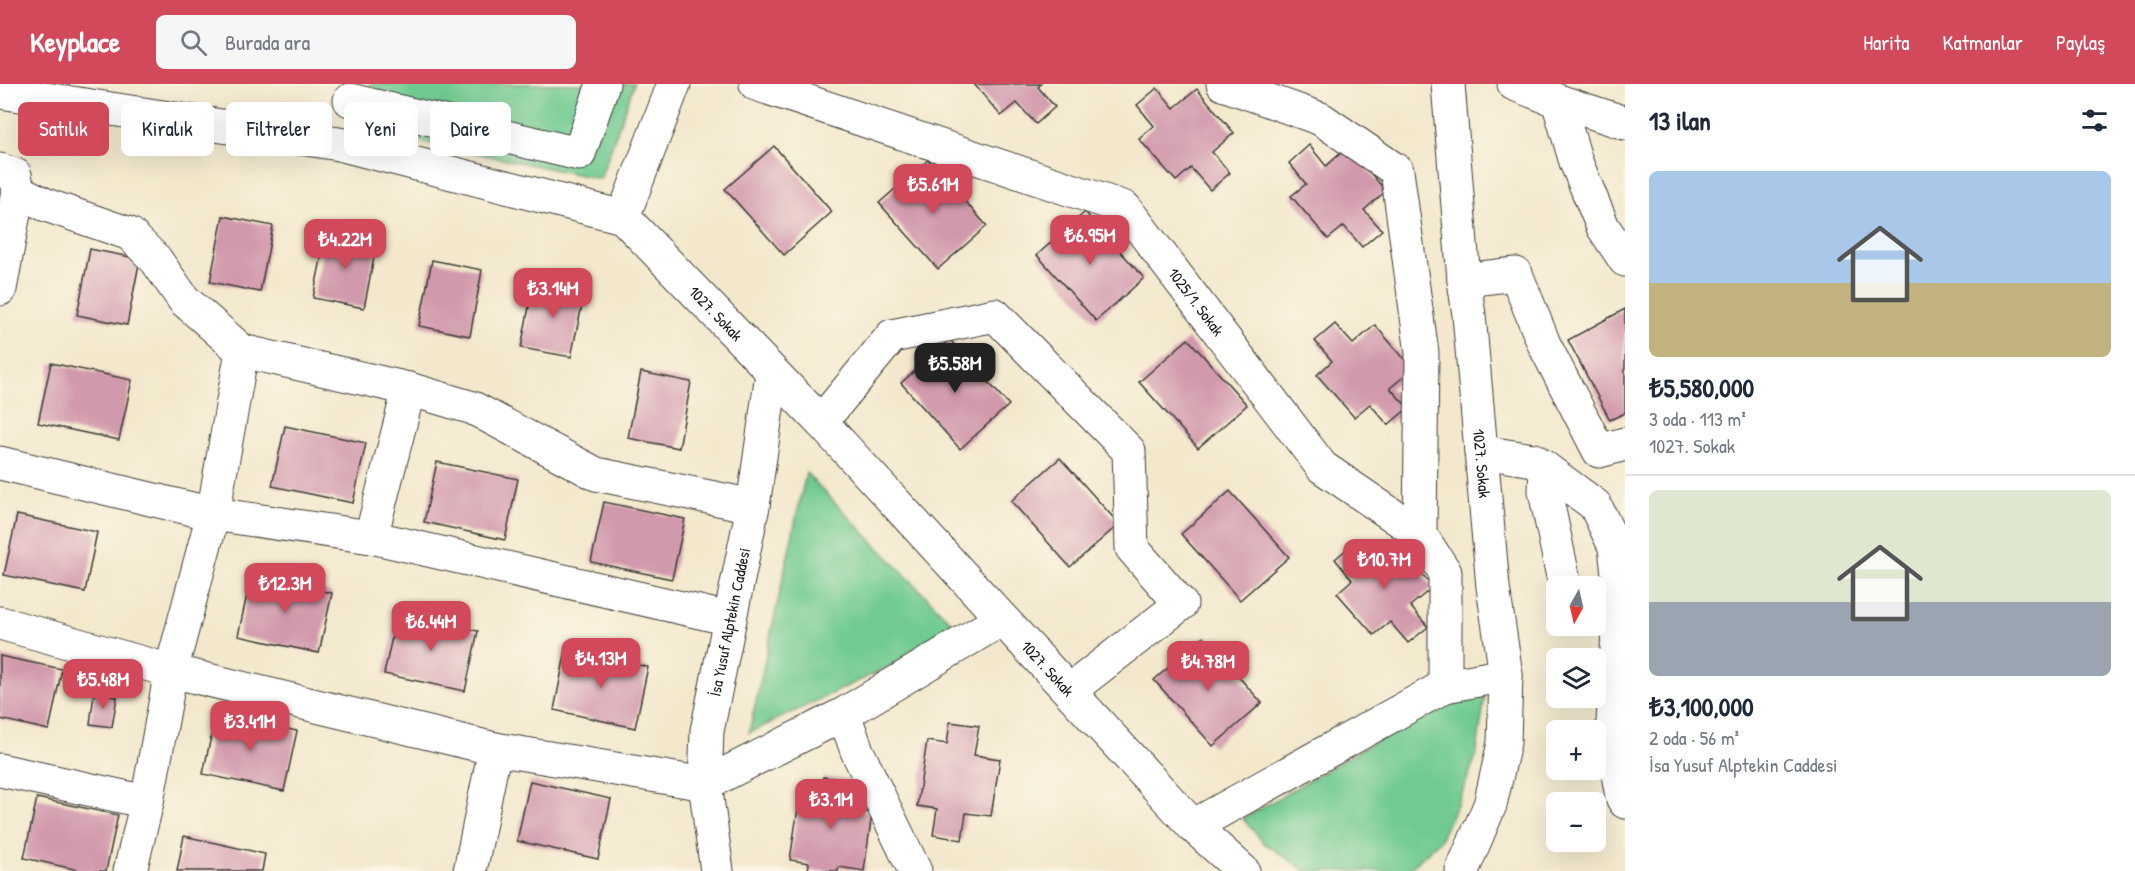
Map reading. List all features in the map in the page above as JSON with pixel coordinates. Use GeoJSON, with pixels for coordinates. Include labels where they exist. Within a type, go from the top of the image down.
{"type":"FeatureCollection","features":[{"type":"Feature","properties":{"kind":"street"},"geometry":{"type":"LineString","coordinates":[[339,144],[352,92],[579,154],[603,84]]}},
{"type":"Feature","properties":{"kind":"street"},"geometry":{"type":"LineString","coordinates":[[0,92],[68,93],[339,144],[623,217],[674,84]]}},
{"type":"Feature","properties":{"kind":"street","name":"1025/1. Sokak"},"geometry":{"type":"LineString","coordinates":[[756,84],[1125,208],[1322,467],[1420,534]]}},
{"type":"Feature","properties":{"kind":"street"},"geometry":{"type":"LineString","coordinates":[[1223,84],[1321,119],[1397,171],[1422,353],[1420,534],[1444,573],[1445,686]]}},
{"type":"Feature","properties":{"kind":"street","name":"1027. Sokak"},"geometry":{"type":"LineString","coordinates":[[1448,84],[1493,587],[1506,675],[1504,743],[1490,805],[1461,871]]}},
{"type":"Feature","properties":{"kind":"street"},"geometry":{"type":"LineString","coordinates":[[1518,85],[1625,123]]}},
{"type":"Feature","properties":{"kind":"street"},"geometry":{"type":"LineString","coordinates":[[1558,101],[1576,162],[1603,227],[1625,260]]}},
{"type":"Feature","properties":{"kind":"street"},"geometry":{"type":"LineString","coordinates":[[0,289],[9,180],[46,205],[130,234],[156,260],[184,300],[242,351],[409,389],[472,408],[596,474],[753,506]]}},
{"type":"Feature","properties":{"kind":"street","name":"1027. Sokak"},"geometry":{"type":"LineString","coordinates":[[623,217],[772,374],[821,422],[1193,826],[1243,871]]}},
{"type":"Feature","properties":{"kind":"street"},"geometry":{"type":"LineString","coordinates":[[1464,280],[1516,274],[1544,344],[1599,451],[1625,444]]}},
{"type":"Feature","properties":{"kind":"street"},"geometry":{"type":"LineString","coordinates":[[821,422],[892,336],[995,315],[1129,451],[1132,548],[1181,604],[1069,691]]}},
{"type":"Feature","properties":{"kind":"street"},"geometry":{"type":"LineString","coordinates":[[129,871],[147,802],[171,671],[213,514],[242,351]]}},
{"type":"Feature","properties":{"kind":"street","name":"İsa Yusuf Alptekin Caddesi"},"geometry":{"type":"LineString","coordinates":[[717,871],[705,784],[707,731],[753,506],[772,374]]}},
{"type":"Feature","properties":{"kind":"street"},"geometry":{"type":"LineString","coordinates":[[371,537],[409,389]]}},
{"type":"Feature","properties":{"kind":"street"},"geometry":{"type":"LineString","coordinates":[[1481,452],[1534,460],[1595,505],[1615,547],[1620,593],[1612,740],[1622,797],[1625,802]]}},
{"type":"Feature","properties":{"kind":"street"},"geometry":{"type":"LineString","coordinates":[[0,463],[213,514],[371,537],[730,619]]}},
{"type":"Feature","properties":{"kind":"street"},"geometry":{"type":"LineString","coordinates":[[1546,469],[1545,491],[1562,576]]}},
{"type":"Feature","properties":{"kind":"street"},"geometry":{"type":"LineString","coordinates":[[0,623],[171,671],[495,749],[705,784],[844,714],[1002,619]]}},
{"type":"Feature","properties":{"kind":"street"},"geometry":{"type":"LineString","coordinates":[[1193,826],[1445,686],[1506,675]]}},
{"type":"Feature","properties":{"kind":"street"},"geometry":{"type":"LineString","coordinates":[[844,714],[857,751],[915,871]]}},
{"type":"Feature","properties":{"kind":"street"},"geometry":{"type":"LineString","coordinates":[[470,871],[495,749]]}},
{"type":"Feature","properties":{"kind":"street"},"geometry":{"type":"LineString","coordinates":[[0,770],[147,802]]}},
{"type":"Feature","properties":{"kind":"green space"},"geometry":{"type":"Polygon","coordinates":[[[370,84],[634,84],[600,179],[489,156],[511,156],[511,102],[430,102],[430,144],[418,141],[418,102],[366,102],[370,84]]]}},
{"type":"Feature","properties":{"kind":"green space"},"geometry":{"type":"Polygon","coordinates":[[[806,473],[952,623],[892,665],[749,733],[806,473]]]}},
{"type":"Feature","properties":{"kind":"green space"},"geometry":{"type":"Polygon","coordinates":[[[1485,697],[1476,756],[1462,793],[1440,840],[1408,871],[1306,871],[1264,843],[1243,819],[1444,701],[1485,697]]]}},
{"type":"Feature","properties":{"kind":"building"},"geometry":{"type":"Polygon","coordinates":[[[974,84],[1041,84],[1038,87],[1055,107],[1036,124],[1017,103],[1001,116],[974,84]]]}},
{"type":"Feature","properties":{"kind":"building"},"geometry":{"type":"Polygon","coordinates":[[[1157,88],[1174,108],[1197,89],[1234,133],[1212,152],[1230,173],[1210,190],[1191,168],[1176,181],[1139,139],[1154,126],[1137,105],[1157,88]]]}},
{"type":"Feature","properties":{"kind":"building"},"geometry":{"type":"Polygon","coordinates":[[[1309,145],[1326,166],[1348,147],[1386,191],[1364,210],[1382,230],[1362,247],[1344,226],[1328,239],[1291,196],[1306,184],[1289,163],[1309,145]]]}},
{"type":"Feature","properties":{"kind":"building"},"geometry":{"type":"Polygon","coordinates":[[[774,146],[832,212],[784,255],[725,189],[774,146]]]}},
{"type":"Feature","properties":{"kind":"building"},"geometry":{"type":"Polygon","coordinates":[[[928,160],[987,226],[938,269],[879,203],[928,160]]]}},
{"type":"Feature","properties":{"kind":"building"},"geometry":{"type":"Polygon","coordinates":[[[1085,212],[1144,278],[1096,321],[1037,255],[1085,212]]]}},
{"type":"Feature","properties":{"kind":"building"},"geometry":{"type":"Polygon","coordinates":[[[223,216],[273,226],[260,292],[210,282],[223,216]]]}},
{"type":"Feature","properties":{"kind":"building"},"geometry":{"type":"Polygon","coordinates":[[[327,231],[377,242],[364,308],[313,298],[327,231]]]}},
{"type":"Feature","properties":{"kind":"building"},"geometry":{"type":"Polygon","coordinates":[[[90,249],[140,259],[127,325],[77,315],[90,249]]]}},
{"type":"Feature","properties":{"kind":"building"},"geometry":{"type":"Polygon","coordinates":[[[432,260],[482,270],[470,336],[419,326],[432,260]]]}},
{"type":"Feature","properties":{"kind":"building"},"geometry":{"type":"Polygon","coordinates":[[[534,281],[585,291],[571,357],[521,348],[534,281]]]}},
{"type":"Feature","properties":{"kind":"building"},"geometry":{"type":"Polygon","coordinates":[[[1625,309],[1625,413],[1610,420],[1568,340],[1625,309]]]}},
{"type":"Feature","properties":{"kind":"building"},"geometry":{"type":"Polygon","coordinates":[[[1335,324],[1353,344],[1375,325],[1413,369],[1390,388],[1408,408],[1388,425],[1370,404],[1354,417],[1317,375],[1332,361],[1315,341],[1335,324]]]}},
{"type":"Feature","properties":{"kind":"building"},"geometry":{"type":"Polygon","coordinates":[[[1188,339],[1247,405],[1198,448],[1139,382],[1188,339]]]}},
{"type":"Feature","properties":{"kind":"building"},"geometry":{"type":"Polygon","coordinates":[[[950,340],[1009,405],[960,449],[901,383],[950,340]]]}},
{"type":"Feature","properties":{"kind":"building"},"geometry":{"type":"Polygon","coordinates":[[[51,363],[132,380],[119,440],[38,423],[51,363]]]}},
{"type":"Feature","properties":{"kind":"building"},"geometry":{"type":"Polygon","coordinates":[[[641,372],[691,382],[679,448],[628,438],[641,372]]]}},
{"type":"Feature","properties":{"kind":"building"},"geometry":{"type":"Polygon","coordinates":[[[285,426],[366,443],[353,503],[272,486],[285,426]]]}},
{"type":"Feature","properties":{"kind":"building"},"geometry":{"type":"Polygon","coordinates":[[[1060,458],[1119,524],[1070,567],[1011,501],[1060,458]]]}},
{"type":"Feature","properties":{"kind":"building"},"geometry":{"type":"Polygon","coordinates":[[[437,462],[518,479],[505,540],[424,522],[437,462]]]}},
{"type":"Feature","properties":{"kind":"building"},"geometry":{"type":"Polygon","coordinates":[[[1230,491],[1289,557],[1240,600],[1181,534],[1230,491]]]}},
{"type":"Feature","properties":{"kind":"building"},"geometry":{"type":"Polygon","coordinates":[[[604,502],[685,519],[672,579],[591,562],[604,502]]]}},
{"type":"Feature","properties":{"kind":"building"},"geometry":{"type":"Polygon","coordinates":[[[17,515],[97,532],[85,592],[4,575],[17,515]]]}},
{"type":"Feature","properties":{"kind":"building"},"geometry":{"type":"Polygon","coordinates":[[[1355,542],[1373,562],[1395,543],[1433,587],[1410,606],[1428,627],[1408,643],[1390,622],[1374,635],[1337,593],[1352,580],[1335,559],[1355,542]]]}},
{"type":"Feature","properties":{"kind":"building"},"geometry":{"type":"Polygon","coordinates":[[[251,576],[332,593],[319,653],[238,636],[251,576]]]}},
{"type":"Feature","properties":{"kind":"building"},"geometry":{"type":"Polygon","coordinates":[[[397,614],[478,631],[465,691],[384,674],[397,614]]]}},
{"type":"Feature","properties":{"kind":"building"},"geometry":{"type":"Polygon","coordinates":[[[1203,637],[1262,703],[1213,746],[1154,680],[1203,637]]]}},
{"type":"Feature","properties":{"kind":"building"},"geometry":{"type":"Polygon","coordinates":[[[566,650],[648,667],[635,728],[554,710],[566,650]]]}},
{"type":"Feature","properties":{"kind":"building"},"geometry":{"type":"Polygon","coordinates":[[[0,656],[62,669],[49,730],[0,719],[0,656]]]}},
{"type":"Feature","properties":{"kind":"building"},"geometry":{"type":"Polygon","coordinates":[[[94,694],[117,697],[112,727],[90,724],[94,694]]]}},
{"type":"Feature","properties":{"kind":"building"},"geometry":{"type":"Polygon","coordinates":[[[216,713],[297,731],[284,791],[203,774],[216,713]]]}},
{"type":"Feature","properties":{"kind":"building"},"geometry":{"type":"Polygon","coordinates":[[[950,722],[979,726],[974,755],[1000,759],[991,816],[966,813],[962,840],[933,835],[937,809],[917,806],[927,741],[947,744],[950,722]]]}},
{"type":"Feature","properties":{"kind":"building"},"geometry":{"type":"Polygon","coordinates":[[[823,777],[851,780],[847,809],[872,813],[864,871],[839,867],[838,871],[808,871],[809,863],[790,860],[800,795],[820,798],[823,777]]]}},
{"type":"Feature","properties":{"kind":"building"},"geometry":{"type":"Polygon","coordinates":[[[530,781],[611,799],[598,859],[517,841],[530,781]]]}},
{"type":"Feature","properties":{"kind":"building"},"geometry":{"type":"Polygon","coordinates":[[[37,798],[118,815],[106,871],[83,871],[24,858],[37,798]]]}},
{"type":"Feature","properties":{"kind":"building"},"geometry":{"type":"Polygon","coordinates":[[[184,836],[265,854],[262,871],[177,871],[184,836]]]}}]}
